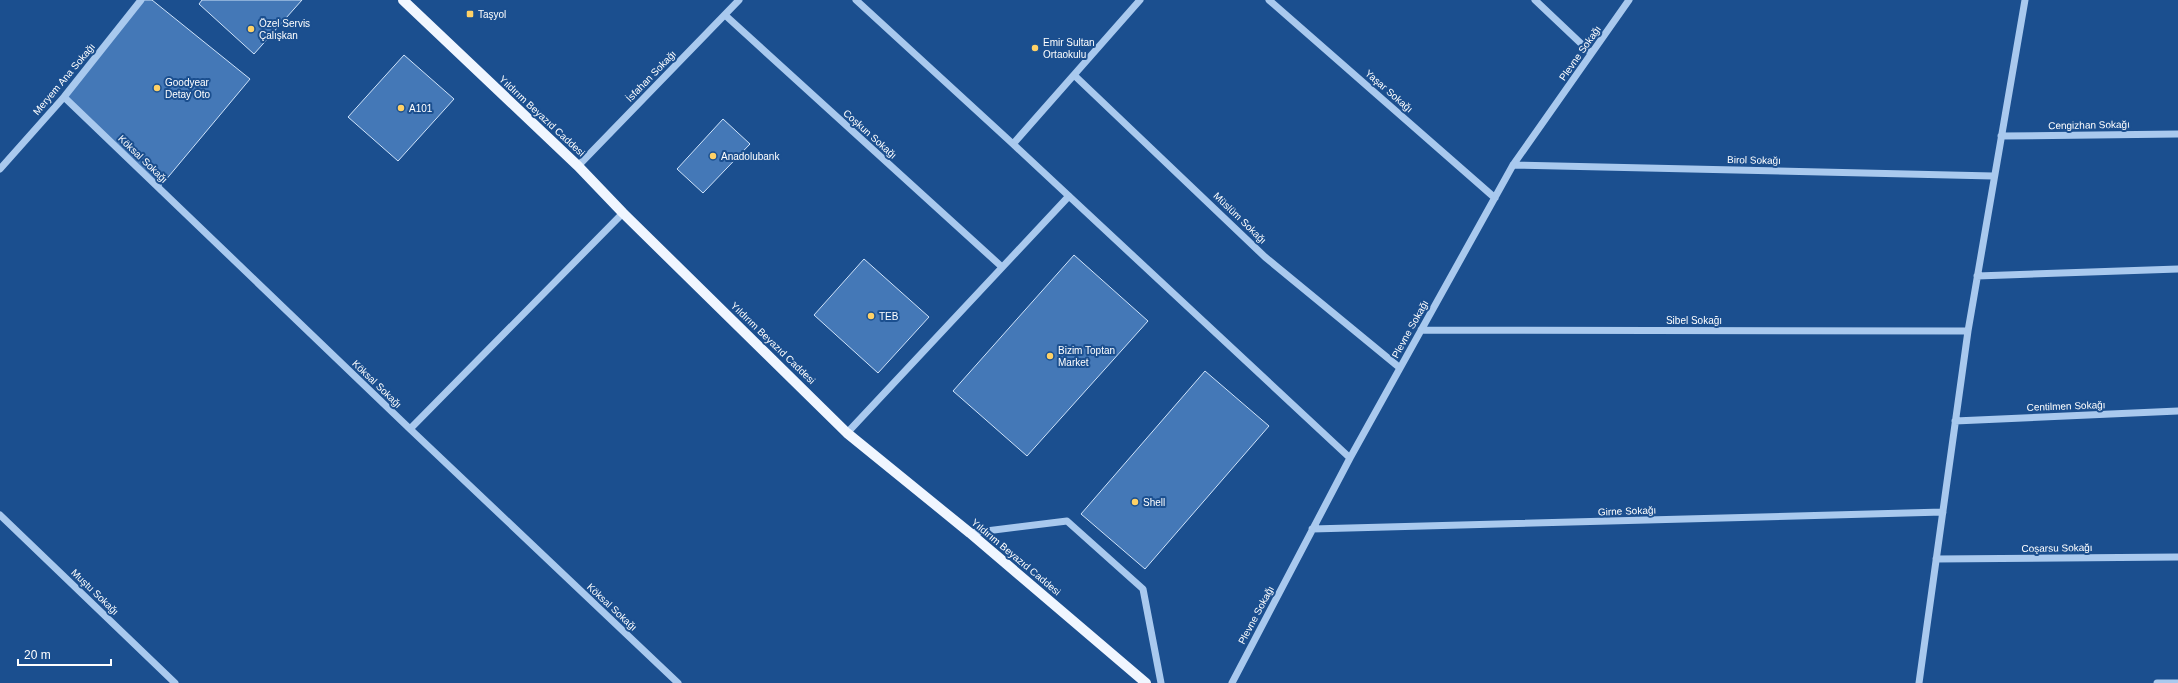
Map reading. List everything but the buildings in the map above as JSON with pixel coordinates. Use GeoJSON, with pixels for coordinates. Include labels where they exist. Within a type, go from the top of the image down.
{"type":"FeatureCollection","features":[{"type":"Feature","properties":{"kind":"main road","name":"Yıldırım Beyazıd Caddesi"},"geometry":{"type":"LineString","coordinates":[[403,0],[578,166],[847,432],[970,533],[1146,683]]}},
{"type":"Feature","properties":{"kind":"street","name":"Meryem Ana Sokağı"},"geometry":{"type":"LineString","coordinates":[[0,169],[3,162],[64,97],[141,0]]}},
{"type":"Feature","properties":{"kind":"street","name":"İsfahan Sokağı"},"geometry":{"type":"LineString","coordinates":[[578,166],[739,0]]}},
{"type":"Feature","properties":{"kind":"street"},"geometry":{"type":"LineString","coordinates":[[856,0],[1350,458]]}},
{"type":"Feature","properties":{"kind":"street"},"geometry":{"type":"LineString","coordinates":[[1013,144],[1140,0]]}},
{"type":"Feature","properties":{"kind":"street","name":"Yaşar Sokağı"},"geometry":{"type":"LineString","coordinates":[[1269,0],[1495,198]]}},
{"type":"Feature","properties":{"kind":"street"},"geometry":{"type":"LineString","coordinates":[[1535,0],[1591,53]]}},
{"type":"Feature","properties":{"kind":"street","name":"Plevne Sokağı"},"geometry":{"type":"LineString","coordinates":[[1232,683],[1350,458],[1513,164],[1629,0]]}},
{"type":"Feature","properties":{"kind":"street"},"geometry":{"type":"LineString","coordinates":[[1919,683],[1968,331],[2000,136],[2025,0]]}},
{"type":"Feature","properties":{"kind":"street","name":"Coşkun Sokağı"},"geometry":{"type":"LineString","coordinates":[[725,14],[1002,268]]}},
{"type":"Feature","properties":{"kind":"street","name":"Müslüm Sokağı"},"geometry":{"type":"LineString","coordinates":[[1074,74],[1265,257],[1400,368]]}},
{"type":"Feature","properties":{"kind":"street","name":"Köksal Sokağı"},"geometry":{"type":"LineString","coordinates":[[64,97],[410,429],[678,683]]}},
{"type":"Feature","properties":{"kind":"street","name":"Cengizhan Sokağı"},"geometry":{"type":"LineString","coordinates":[[2000,136],[2178,134]]}},
{"type":"Feature","properties":{"kind":"street","name":"Birol Sokağı"},"geometry":{"type":"LineString","coordinates":[[1513,164],[1994,176]]}},
{"type":"Feature","properties":{"kind":"street"},"geometry":{"type":"LineString","coordinates":[[847,432],[1069,196]]}},
{"type":"Feature","properties":{"kind":"street"},"geometry":{"type":"LineString","coordinates":[[410,429],[624,213]]}},
{"type":"Feature","properties":{"kind":"street"},"geometry":{"type":"LineString","coordinates":[[1977,276],[2178,269]]}},
{"type":"Feature","properties":{"kind":"street","name":"Sibel Sokağı"},"geometry":{"type":"LineString","coordinates":[[1421,330],[1968,331]]}},
{"type":"Feature","properties":{"kind":"street","name":"Centilmen Sokağı"},"geometry":{"type":"LineString","coordinates":[[1955,421],[2178,412]]}},
{"type":"Feature","properties":{"kind":"street","name":"Girne Sokağı"},"geometry":{"type":"LineString","coordinates":[[1312,529],[1942,512]]}},
{"type":"Feature","properties":{"kind":"street","name":"Muştu Sokağı"},"geometry":{"type":"LineString","coordinates":[[0,515],[175,683]]}},
{"type":"Feature","properties":{"kind":"street"},"geometry":{"type":"LineString","coordinates":[[970,533],[1067,522],[1143,589],[1161,683]]}},
{"type":"Feature","properties":{"kind":"street","name":"Coşarsu Sokağı"},"geometry":{"type":"LineString","coordinates":[[1936,559],[2178,556]]}},
{"type":"Feature","properties":{"kind":"street"},"geometry":{"type":"LineString","coordinates":[[2157,683],[2178,683]]}},
{"type":"Feature","properties":{"kind":"place","name":"Taşyol"},"geometry":{"type":"Point","coordinates":[470,14]}},
{"type":"Feature","properties":{"kind":"place","name":"Özel Servis Çalışkan"},"geometry":{"type":"Point","coordinates":[251,29]}},
{"type":"Feature","properties":{"kind":"place","name":"Emir Sultan Ortaokulu"},"geometry":{"type":"Point","coordinates":[1035,48]}},
{"type":"Feature","properties":{"kind":"place","name":"Goodyear Detay Oto"},"geometry":{"type":"Point","coordinates":[157,88]}},
{"type":"Feature","properties":{"kind":"place","name":"A101"},"geometry":{"type":"Point","coordinates":[401,108]}},
{"type":"Feature","properties":{"kind":"place","name":"Anadolubank"},"geometry":{"type":"Point","coordinates":[713,156]}},
{"type":"Feature","properties":{"kind":"place","name":"TEB"},"geometry":{"type":"Point","coordinates":[871,316]}},
{"type":"Feature","properties":{"kind":"place","name":"Bizim Toptan Market"},"geometry":{"type":"Point","coordinates":[1050,356]}},
{"type":"Feature","properties":{"kind":"place","name":"Shell"},"geometry":{"type":"Point","coordinates":[1135,502]}}]}
